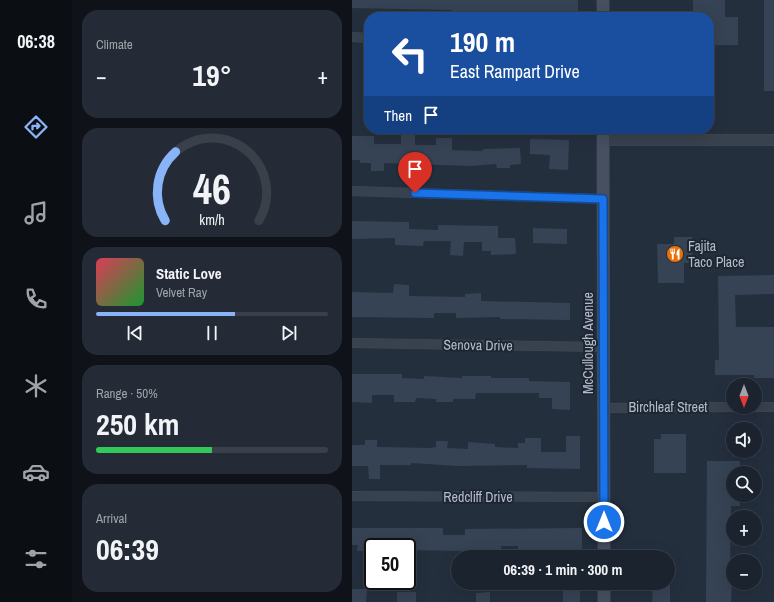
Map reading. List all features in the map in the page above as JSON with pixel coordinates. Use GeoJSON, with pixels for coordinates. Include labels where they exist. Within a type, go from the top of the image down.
{"type":"FeatureCollection","features":[{"type":"Feature","properties":{"kind":"main road"},"geometry":{"type":"LineString","coordinates":[[603,0],[603,12]]}},
{"type":"Feature","properties":{"kind":"main road","name":"McCullough Avenue"},"geometry":{"type":"LineString","coordinates":[[603,135],[604,550]]}},
{"type":"Feature","properties":{"kind":"main road"},"geometry":{"type":"LineString","coordinates":[[604,590],[604,602]]}},
{"type":"Feature","properties":{"kind":"street"},"geometry":{"type":"LineString","coordinates":[[352,37],[364,38]]}},
{"type":"Feature","properties":{"kind":"street"},"geometry":{"type":"LineString","coordinates":[[603,135],[774,140]]}},
{"type":"Feature","properties":{"kind":"street"},"geometry":{"type":"LineString","coordinates":[[352,191],[603,199]]}},
{"type":"Feature","properties":{"kind":"street","name":"Senova Drive"},"geometry":{"type":"LineString","coordinates":[[352,343],[604,347]]}},
{"type":"Feature","properties":{"kind":"street","name":"Birchleaf Street"},"geometry":{"type":"LineString","coordinates":[[604,408],[726,407]]}},
{"type":"Feature","properties":{"kind":"street"},"geometry":{"type":"LineString","coordinates":[[762,407],[774,407]]}},
{"type":"Feature","properties":{"kind":"street","name":"Redcliff Drive"},"geometry":{"type":"LineString","coordinates":[[352,496],[604,497]]}},
{"type":"Feature","properties":{"kind":"building"},"geometry":{"type":"Polygon","coordinates":[[[352,0],[578,0],[578,12],[452,12],[452,10],[352,8],[352,0]]]}},
{"type":"Feature","properties":{"kind":"building"},"geometry":{"type":"Polygon","coordinates":[[[693,0],[725,0],[725,17],[738,17],[738,45],[714,45],[714,12],[693,12],[693,0]]]}},
{"type":"Feature","properties":{"kind":"building"},"geometry":{"type":"Polygon","coordinates":[[[764,0],[774,0],[774,91],[764,91],[764,0]]]}},
{"type":"Feature","properties":{"kind":"building"},"geometry":{"type":"Polygon","coordinates":[[[401,134],[415,134],[415,145],[436,145],[436,138],[452,138],[452,150],[483,151],[483,149],[520,148],[521,164],[510,165],[510,168],[497,168],[496,164],[471,166],[384,163],[384,171],[371,171],[371,163],[360,163],[360,160],[352,160],[352,136],[374,136],[374,144],[401,144],[401,134]]]}},
{"type":"Feature","properties":{"kind":"building"},"geometry":{"type":"Polygon","coordinates":[[[530,139],[569,140],[568,170],[549,169],[550,155],[530,154],[530,139]]]}},
{"type":"Feature","properties":{"kind":"building"},"geometry":{"type":"Polygon","coordinates":[[[352,221],[409,222],[409,229],[438,230],[438,225],[498,226],[498,238],[515,238],[516,254],[491,255],[491,251],[482,251],[482,242],[464,242],[463,256],[450,255],[451,241],[424,241],[423,246],[395,245],[395,238],[352,239],[352,221]]]}},
{"type":"Feature","properties":{"kind":"building"},"geometry":{"type":"Polygon","coordinates":[[[533,228],[567,229],[567,244],[533,243],[533,228]]]}},
{"type":"Feature","properties":{"kind":"building","name":"Fajita Taco Place"},"geometry":{"type":"Polygon","coordinates":[[[674,237],[692,237],[692,263],[684,263],[684,283],[658,283],[657,244],[674,244],[674,237]]]}},
{"type":"Feature","properties":{"kind":"building"},"geometry":{"type":"Polygon","coordinates":[[[774,275],[774,294],[735,295],[736,327],[774,327],[774,378],[754,378],[754,375],[715,375],[715,360],[719,360],[718,276],[774,275]]]}},
{"type":"Feature","properties":{"kind":"building"},"geometry":{"type":"Polygon","coordinates":[[[394,284],[409,285],[409,296],[465,297],[465,294],[481,293],[481,301],[570,303],[570,320],[500,319],[500,317],[456,318],[456,313],[434,313],[434,318],[352,317],[352,292],[393,293],[394,284]]]}},
{"type":"Feature","properties":{"kind":"building"},"geometry":{"type":"Polygon","coordinates":[[[352,374],[402,374],[402,378],[424,379],[424,376],[462,378],[462,376],[491,376],[491,378],[529,378],[529,381],[570,382],[570,410],[552,409],[552,398],[539,398],[539,393],[476,393],[475,399],[453,399],[453,402],[436,402],[436,399],[416,398],[415,402],[394,402],[394,395],[372,395],[372,403],[352,402],[352,374]]]}},
{"type":"Feature","properties":{"kind":"building"},"geometry":{"type":"Polygon","coordinates":[[[661,434],[686,434],[686,473],[654,473],[654,439],[661,439],[661,434]]]}},
{"type":"Feature","properties":{"kind":"building"},"geometry":{"type":"Polygon","coordinates":[[[566,436],[580,436],[580,469],[527,468],[527,465],[458,466],[411,463],[411,465],[380,465],[380,479],[369,479],[368,466],[352,466],[352,445],[365,445],[365,440],[377,440],[377,447],[430,448],[436,447],[436,441],[448,441],[447,448],[468,449],[468,442],[495,444],[495,447],[518,448],[518,443],[525,443],[525,438],[541,438],[541,452],[566,452],[566,436]]]}},
{"type":"Feature","properties":{"kind":"building"},"geometry":{"type":"Polygon","coordinates":[[[707,461],[740,461],[740,466],[726,466],[726,502],[740,502],[740,506],[731,506],[731,510],[726,510],[726,546],[730,546],[730,554],[726,554],[726,590],[732,590],[731,602],[706,602],[707,461]]]}},
{"type":"Feature","properties":{"kind":"building"},"geometry":{"type":"Polygon","coordinates":[[[352,528],[443,528],[443,535],[465,535],[465,529],[582,528],[582,550],[518,550],[518,546],[501,546],[501,550],[416,550],[416,538],[364,538],[364,551],[357,551],[358,545],[352,545],[352,528]]]}},
{"type":"Feature","properties":{"kind":"building"},"geometry":{"type":"Polygon","coordinates":[[[352,589],[367,590],[366,602],[352,602],[352,589]]]}},
{"type":"Feature","properties":{"kind":"building"},"geometry":{"type":"Polygon","coordinates":[[[563,590],[580,590],[580,602],[563,602],[563,590]]]}},
{"type":"Feature","properties":{"kind":"building"},"geometry":{"type":"Polygon","coordinates":[[[653,590],[670,590],[670,602],[652,602],[653,590]]]}},
{"type":"Feature","properties":{"kind":"building"},"geometry":{"type":"Polygon","coordinates":[[[397,592],[416,592],[416,602],[397,602],[397,592]]]}},
{"type":"Feature","properties":{"kind":"building"},"geometry":{"type":"Polygon","coordinates":[[[490,592],[490,602],[476,602],[476,593],[490,592]]]}},
{"type":"Feature","properties":{"kind":"place","name":"Fajita Taco Place"},"geometry":{"type":"Point","coordinates":[675,254]}},
{"type":"Feature","properties":{"kind":"route"},"geometry":{"type":"LineString","coordinates":[[415,193],[603,199],[604,522]]}}]}
